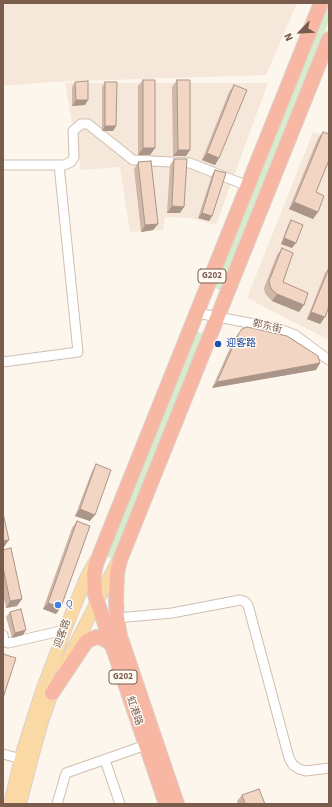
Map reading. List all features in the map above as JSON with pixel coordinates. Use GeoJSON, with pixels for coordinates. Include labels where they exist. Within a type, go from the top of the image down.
{"type":"FeatureCollection","features":[{"type":"Feature","properties":{"kind":"highway","name":"迎客路"},"geometry":{"type":"LineString","coordinates":[[102,548],[321,3]]}},
{"type":"Feature","properties":{"kind":"highway","name":"迎客路"},"geometry":{"type":"LineString","coordinates":[[124,551],[329,39]]}},
{"type":"Feature","properties":{"kind":"highway","name":"虹港路"},"geometry":{"type":"LineString","coordinates":[[102,548],[96,564],[94,575],[95,595],[166,804]]}},
{"type":"Feature","properties":{"kind":"highway","name":"虹港路"},"geometry":{"type":"LineString","coordinates":[[124,551],[117,573],[116,600],[120,636],[177,804]]}},
{"type":"Feature","properties":{"kind":"highway"},"geometry":{"type":"LineString","coordinates":[[52,693],[87,641],[96,637],[102,638],[106,639],[112,646]]}},
{"type":"Feature","properties":{"kind":"main road","name":"迎客路"},"geometry":{"type":"LineString","coordinates":[[20,804],[33,719],[65,630],[86,578],[102,548]]}},
{"type":"Feature","properties":{"kind":"main road","name":"迎客路"},"geometry":{"type":"LineString","coordinates":[[10,804],[52,693],[67,660],[124,551]]}},
{"type":"Feature","properties":{"kind":"street"},"geometry":{"type":"LineString","coordinates":[[3,165],[64,165],[71,162],[74,158],[73,131],[81,124],[88,124],[133,160],[190,163],[248,186]]}},
{"type":"Feature","properties":{"kind":"street"},"geometry":{"type":"LineString","coordinates":[[3,362],[78,352],[59,165]]}},
{"type":"Feature","properties":{"kind":"street","name":"郭东街"},"geometry":{"type":"LineString","coordinates":[[197,312],[280,329],[295,335],[329,360]]}},
{"type":"Feature","properties":{"kind":"street"},"geometry":{"type":"LineString","coordinates":[[117,618],[172,614],[240,600],[244,601],[248,605],[289,758],[293,765],[306,771],[329,768]]}},
{"type":"Feature","properties":{"kind":"street"},"geometry":{"type":"LineString","coordinates":[[3,635],[4,641],[8,643],[65,630]]}},
{"type":"Feature","properties":{"kind":"street"},"geometry":{"type":"LineString","coordinates":[[57,804],[66,773],[146,745]]}},
{"type":"Feature","properties":{"kind":"street"},"geometry":{"type":"LineString","coordinates":[[3,754],[26,760]]}},
{"type":"Feature","properties":{"kind":"street"},"geometry":{"type":"LineString","coordinates":[[105,760],[120,804]]}},
{"type":"Feature","properties":{"kind":"shaded area"},"geometry":{"type":"Polygon","coordinates":[[[3,3],[297,3],[266,75],[51,82],[3,86],[3,3]]]}},
{"type":"Feature","properties":{"kind":"shaded area"},"geometry":{"type":"Polygon","coordinates":[[[65,83],[268,83],[216,225],[190,218],[165,217],[163,230],[130,232],[120,167],[81,170],[65,83]]]}},
{"type":"Feature","properties":{"kind":"shaded area"},"geometry":{"type":"Polygon","coordinates":[[[313,132],[329,137],[329,340],[247,298],[313,132]]]}},
{"type":"Feature","properties":{"kind":"green space"},"geometry":{"type":"Polygon","coordinates":[[[329,3],[329,21],[221,290],[214,288],[329,3]]]}},
{"type":"Feature","properties":{"kind":"green space"},"geometry":{"type":"Polygon","coordinates":[[[197,331],[204,334],[113,559],[106,556],[197,331]]]}},
{"type":"Feature","properties":{"kind":"building"},"geometry":{"type":"Polygon","coordinates":[[[143,80],[155,80],[155,148],[143,148],[143,80]]]}},
{"type":"Feature","properties":{"kind":"building"},"geometry":{"type":"Polygon","coordinates":[[[177,80],[190,80],[190,150],[178,150],[177,80]]]}},
{"type":"Feature","properties":{"kind":"building"},"geometry":{"type":"Polygon","coordinates":[[[88,81],[88,100],[76,100],[75,82],[88,81]]]}},
{"type":"Feature","properties":{"kind":"building"},"geometry":{"type":"Polygon","coordinates":[[[105,82],[117,82],[116,126],[105,126],[105,82]]]}},
{"type":"Feature","properties":{"kind":"building"},"geometry":{"type":"Polygon","coordinates":[[[234,85],[247,90],[219,158],[207,153],[234,85]]]}},
{"type":"Feature","properties":{"kind":"building"},"geometry":{"type":"Polygon","coordinates":[[[323,132],[329,134],[329,160],[316,192],[324,196],[318,212],[294,202],[323,132]]]}},
{"type":"Feature","properties":{"kind":"building"},"geometry":{"type":"Polygon","coordinates":[[[174,159],[187,159],[184,207],[172,206],[174,159]]]}},
{"type":"Feature","properties":{"kind":"building"},"geometry":{"type":"Polygon","coordinates":[[[151,161],[158,224],[145,225],[138,162],[151,161]]]}},
{"type":"Feature","properties":{"kind":"building"},"geometry":{"type":"Polygon","coordinates":[[[215,170],[226,173],[212,216],[202,213],[215,170]]]}},
{"type":"Feature","properties":{"kind":"building"},"geometry":{"type":"Polygon","coordinates":[[[291,220],[303,225],[296,243],[284,238],[291,220]]]}},
{"type":"Feature","properties":{"kind":"building"},"geometry":{"type":"Polygon","coordinates":[[[282,248],[293,253],[283,282],[308,293],[304,305],[277,294],[270,286],[269,281],[282,248]]]}},
{"type":"Feature","properties":{"kind":"building"},"geometry":{"type":"Polygon","coordinates":[[[329,268],[329,306],[325,317],[311,312],[329,268]]]}},
{"type":"Feature","properties":{"kind":"building"},"geometry":{"type":"Polygon","coordinates":[[[247,327],[287,336],[318,356],[320,363],[217,382],[239,333],[242,329],[247,327]]]}},
{"type":"Feature","properties":{"kind":"building"},"geometry":{"type":"Polygon","coordinates":[[[96,464],[111,470],[95,515],[80,509],[96,464]]]}},
{"type":"Feature","properties":{"kind":"building"},"geometry":{"type":"Polygon","coordinates":[[[3,513],[9,540],[3,541],[3,513]]]}},
{"type":"Feature","properties":{"kind":"building"},"geometry":{"type":"Polygon","coordinates":[[[77,521],[90,526],[61,607],[48,603],[77,521]]]}},
{"type":"Feature","properties":{"kind":"building"},"geometry":{"type":"Polygon","coordinates":[[[11,548],[22,599],[10,601],[3,567],[3,550],[11,548]]]}},
{"type":"Feature","properties":{"kind":"building"},"geometry":{"type":"Polygon","coordinates":[[[21,609],[26,630],[15,633],[10,612],[21,609]]]}},
{"type":"Feature","properties":{"kind":"building"},"geometry":{"type":"Polygon","coordinates":[[[3,654],[16,658],[3,698],[3,654]]]}},
{"type":"Feature","properties":{"kind":"building"},"geometry":{"type":"Polygon","coordinates":[[[259,789],[265,804],[245,804],[242,795],[259,789]]]}},
{"type":"Feature","properties":{"kind":"place","name":"迎客路"},"geometry":{"type":"Point","coordinates":[218,344]}},
{"type":"Feature","properties":{"kind":"place","name":"Q"},"geometry":{"type":"Point","coordinates":[58,605]}}]}
